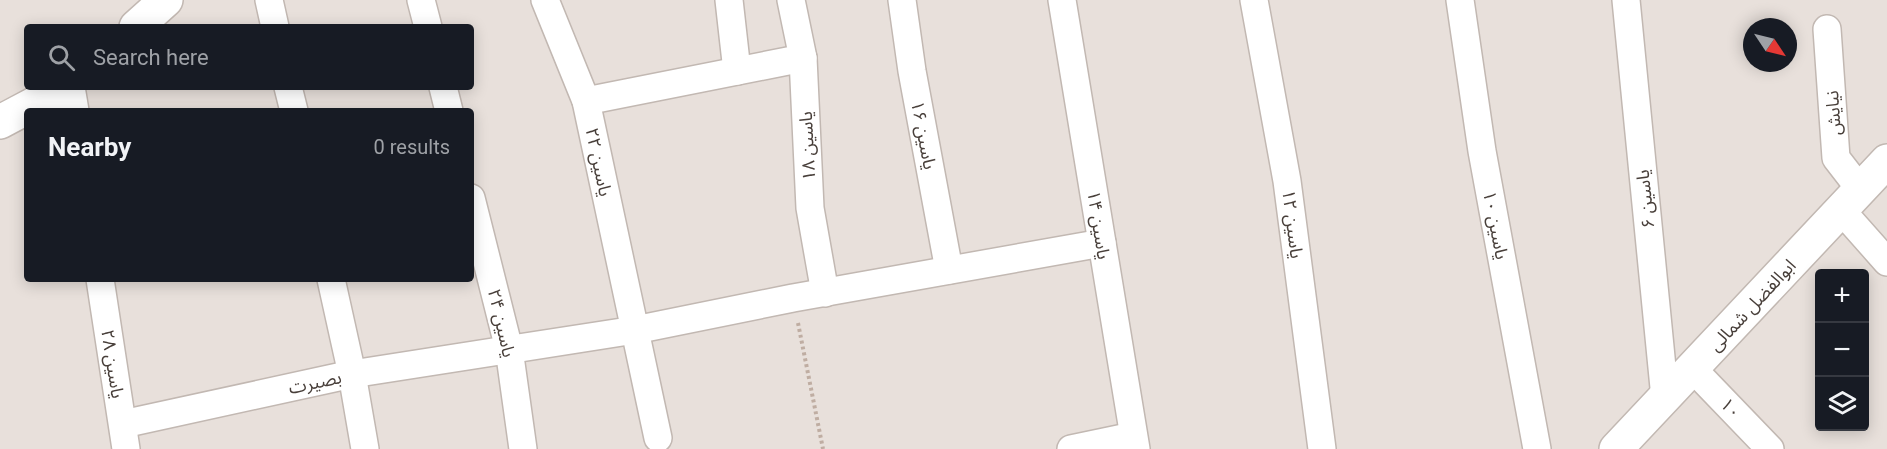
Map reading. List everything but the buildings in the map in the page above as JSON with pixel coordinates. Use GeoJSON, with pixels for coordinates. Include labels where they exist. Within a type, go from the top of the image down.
{"type":"FeatureCollection","features":[{"type":"Feature","properties":{"kind":"street"},"geometry":{"type":"LineString","coordinates":[[139,24],[166,0]]}},
{"type":"Feature","properties":{"kind":"street"},"geometry":{"type":"LineString","coordinates":[[269,0],[274,24]]}},
{"type":"Feature","properties":{"kind":"street"},"geometry":{"type":"LineString","coordinates":[[421,0],[427,24]]}},
{"type":"Feature","properties":{"kind":"street","name":"یاسین ۲۲"},"geometry":{"type":"LineString","coordinates":[[544,0],[586,102],[658,438]]}},
{"type":"Feature","properties":{"kind":"street"},"geometry":{"type":"LineString","coordinates":[[729,0],[737,71]]}},
{"type":"Feature","properties":{"kind":"street","name":"یاسین ۱۸"},"geometry":{"type":"LineString","coordinates":[[791,0],[803,58],[810,208],[825,293]]}},
{"type":"Feature","properties":{"kind":"street","name":"یاسین ۱۶"},"geometry":{"type":"LineString","coordinates":[[902,0],[912,72],[949,270]]}},
{"type":"Feature","properties":{"kind":"street","name":"یاسین ۱۴"},"geometry":{"type":"LineString","coordinates":[[1062,0],[1135,442]]}},
{"type":"Feature","properties":{"kind":"street","name":"یاسین ۱۲"},"geometry":{"type":"LineString","coordinates":[[1254,0],[1287,181],[1322,449]]}},
{"type":"Feature","properties":{"kind":"street","name":"یاسین ۱۰"},"geometry":{"type":"LineString","coordinates":[[1460,0],[1482,151],[1537,449]]}},
{"type":"Feature","properties":{"kind":"street","name":"یاسین ۶"},"geometry":{"type":"LineString","coordinates":[[1626,0],[1665,398]]}},
{"type":"Feature","properties":{"kind":"street","name":"نیایش"},"geometry":{"type":"LineString","coordinates":[[1827,28],[1836,158],[1851,199],[1887,262]]}},
{"type":"Feature","properties":{"kind":"street"},"geometry":{"type":"LineString","coordinates":[[586,102],[803,58]]}},
{"type":"Feature","properties":{"kind":"street"},"geometry":{"type":"LineString","coordinates":[[26,108],[60,90]]}},
{"type":"Feature","properties":{"kind":"street"},"geometry":{"type":"LineString","coordinates":[[72,90],[74,108]]}},
{"type":"Feature","properties":{"kind":"street"},"geometry":{"type":"LineString","coordinates":[[289,90],[293,108]]}},
{"type":"Feature","properties":{"kind":"street"},"geometry":{"type":"LineString","coordinates":[[444,90],[448,108]]}},
{"type":"Feature","properties":{"kind":"street"},"geometry":{"type":"LineString","coordinates":[[0,122],[24,109]]}},
{"type":"Feature","properties":{"kind":"street","name":"ابوالفضل شمالی"},"geometry":{"type":"LineString","coordinates":[[1616,449],[1887,160]]}},
{"type":"Feature","properties":{"kind":"street","name":"یاسین ۲۴"},"geometry":{"type":"LineString","coordinates":[[474,210],[509,349],[523,449]]}},
{"type":"Feature","properties":{"kind":"street","name":"بصیرت"},"geometry":{"type":"LineString","coordinates":[[124,436],[352,374],[635,330],[793,298],[1102,243]]}},
{"type":"Feature","properties":{"kind":"street","name":"یاسین ۲۸"},"geometry":{"type":"LineString","coordinates":[[100,282],[124,436]]}},
{"type":"Feature","properties":{"kind":"street"},"geometry":{"type":"LineString","coordinates":[[332,282],[352,374],[364,449]]}},
{"type":"Feature","properties":{"kind":"street","name":"۱۰"},"geometry":{"type":"LineString","coordinates":[[1692,368],[1770,449]]}},
{"type":"Feature","properties":{"kind":"street"},"geometry":{"type":"LineString","coordinates":[[1071,449],[1135,442]]}},
{"type":"Feature","properties":{"kind":"path"},"geometry":{"type":"LineString","coordinates":[[793,298],[823,449]]}},
{"type":"Feature","properties":{"kind":"shaded area"},"geometry":{"type":"Polygon","coordinates":[[[0,0],[1887,0],[1887,449],[0,449],[0,0]]]}}]}
